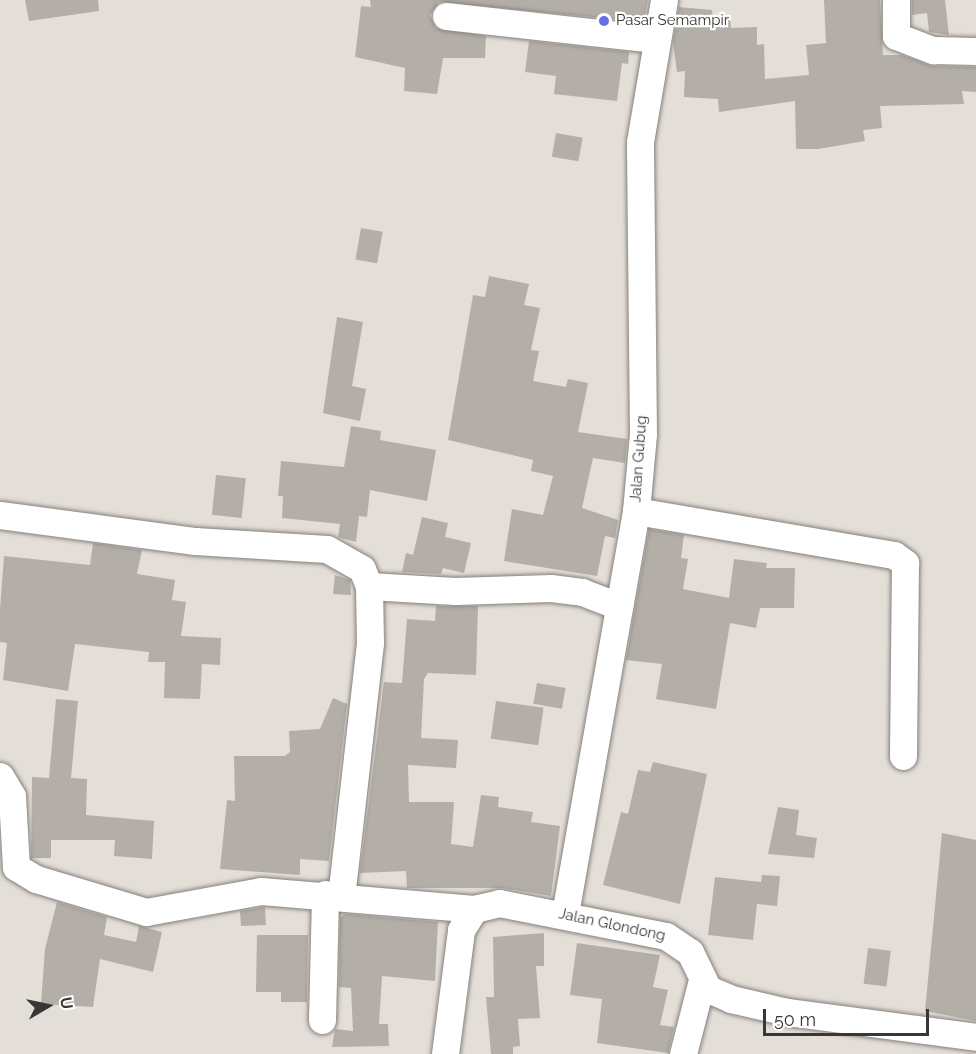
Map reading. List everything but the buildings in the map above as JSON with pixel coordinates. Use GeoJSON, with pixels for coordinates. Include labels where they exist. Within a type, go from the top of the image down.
{"type":"FeatureCollection","features":[{"type":"Feature","properties":{"kind":"street","name":"Jalan Gubug"},"geometry":{"type":"LineString","coordinates":[[565,914],[636,511],[643,434],[640,142],[664,0]]}},
{"type":"Feature","properties":{"kind":"street"},"geometry":{"type":"LineString","coordinates":[[896,0],[896,36],[933,50],[976,51]]}},
{"type":"Feature","properties":{"kind":"street"},"geometry":{"type":"LineString","coordinates":[[446,16],[656,39]]}},
{"type":"Feature","properties":{"kind":"street"},"geometry":{"type":"LineString","coordinates":[[636,511],[894,555],[905,563],[903,756]]}},
{"type":"Feature","properties":{"kind":"street"},"geometry":{"type":"LineString","coordinates":[[0,515],[195,541],[327,549],[362,569],[369,586],[370,643],[333,895],[322,1020]]}},
{"type":"Feature","properties":{"kind":"street"},"geometry":{"type":"LineString","coordinates":[[369,586],[455,591],[551,588],[582,592],[619,606]]}},
{"type":"Feature","properties":{"kind":"street"},"geometry":{"type":"LineString","coordinates":[[0,776],[12,796],[7,858]]}},
{"type":"Feature","properties":{"kind":"street","name":"Jalan Glondong"},"geometry":{"type":"LineString","coordinates":[[7,858],[25,874],[146,912],[250,891],[333,895],[474,909],[499,903],[565,914],[666,936],[690,952],[702,980]]}},
{"type":"Feature","properties":{"kind":"street"},"geometry":{"type":"LineString","coordinates":[[445,1054],[461,930],[474,909]]}},
{"type":"Feature","properties":{"kind":"street"},"geometry":{"type":"LineString","coordinates":[[702,980],[708,989],[731,999],[787,1012],[976,1037]]}},
{"type":"Feature","properties":{"kind":"street"},"geometry":{"type":"LineString","coordinates":[[683,1054],[702,980]]}},
{"type":"Feature","properties":{"kind":"place","name":"Pasar Semampir"},"geometry":{"type":"Point","coordinates":[604,21]}}]}
